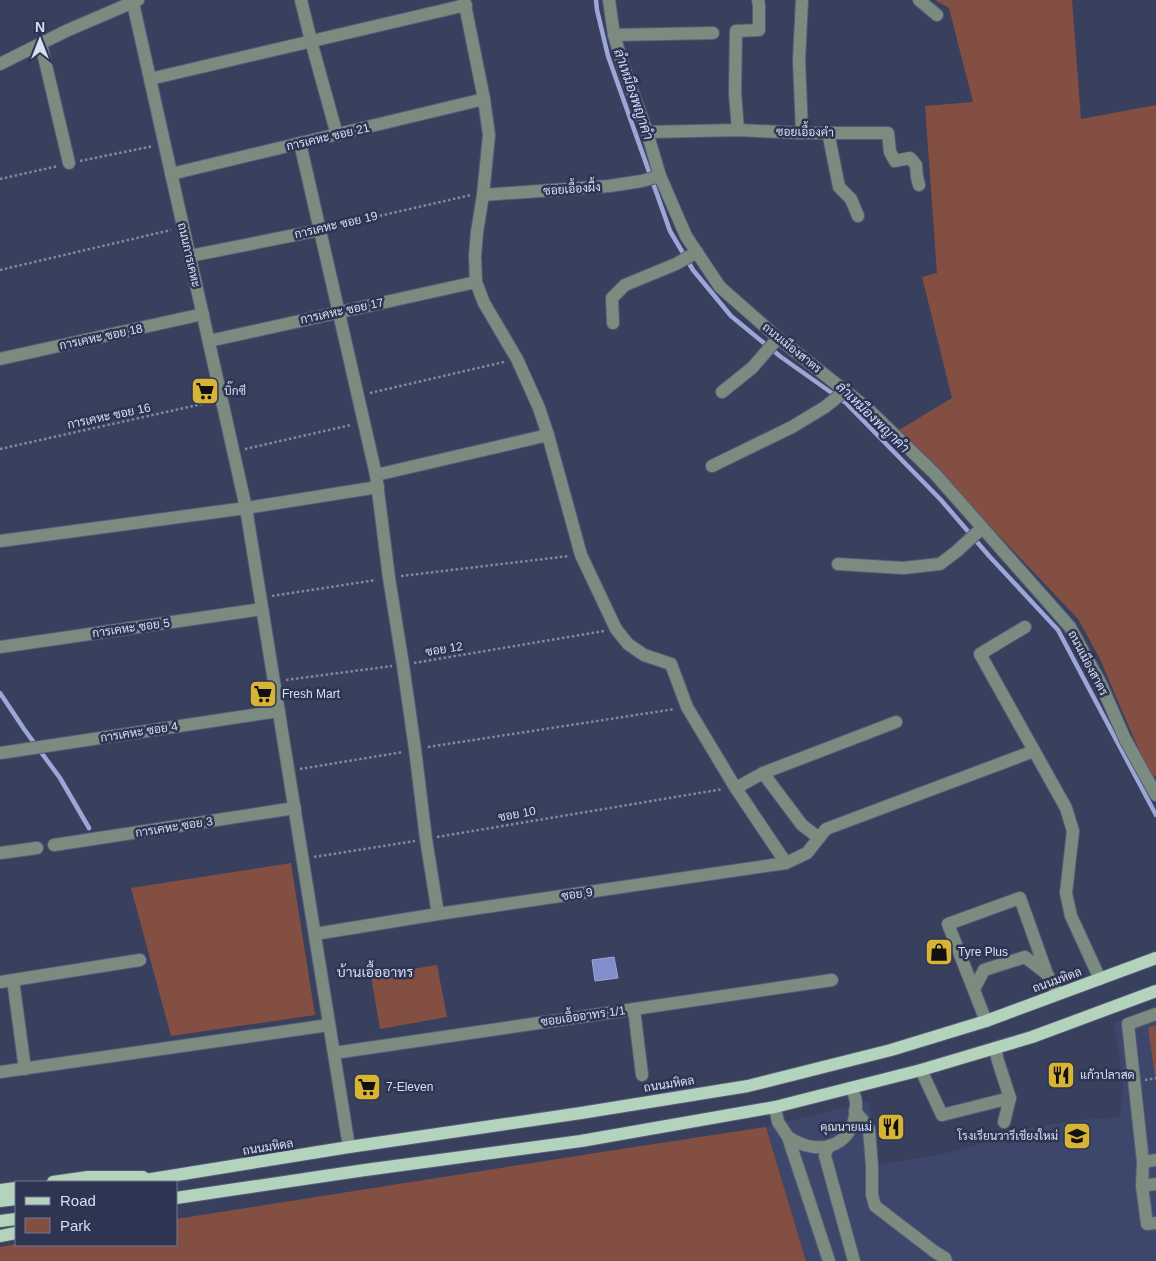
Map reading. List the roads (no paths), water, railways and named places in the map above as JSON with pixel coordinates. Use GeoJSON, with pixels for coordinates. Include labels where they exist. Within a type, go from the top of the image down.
{"type":"FeatureCollection","features":[{"type":"Feature","properties":{"kind":"main road","name":"ถนนมหิดล"},"geometry":{"type":"LineString","coordinates":[[141,1181],[748,1086],[891,1050],[986,1021],[1156,958]]}},
{"type":"Feature","properties":{"kind":"main road"},"geometry":{"type":"LineString","coordinates":[[178,1198],[581,1141],[775,1107],[921,1070],[1032,1037],[1156,991]]}},
{"type":"Feature","properties":{"kind":"main road","name":"ถนนมหิดล"},"geometry":{"type":"LineString","coordinates":[[60,1181],[88,1177],[171,1177]]}},
{"type":"Feature","properties":{"kind":"main road"},"geometry":{"type":"LineString","coordinates":[[0,1190],[15,1188]]}},
{"type":"Feature","properties":{"kind":"main road"},"geometry":{"type":"LineString","coordinates":[[0,1202],[15,1199]]}},
{"type":"Feature","properties":{"kind":"main road"},"geometry":{"type":"LineString","coordinates":[[0,1222],[15,1219]]}},
{"type":"Feature","properties":{"kind":"main road"},"geometry":{"type":"LineString","coordinates":[[0,1236],[15,1233]]}},
{"type":"Feature","properties":{"kind":"street"},"geometry":{"type":"LineString","coordinates":[[301,0],[337,135]]}},
{"type":"Feature","properties":{"kind":"street","name":"ถนนเมืองสาตร"},"geometry":{"type":"LineString","coordinates":[[609,0],[614,35],[647,132],[652,178],[686,236],[693,255],[720,287],[776,341],[842,393],[867,408],[935,474],[978,531],[1070,627],[1100,682],[1125,740],[1156,795]]}},
{"type":"Feature","properties":{"kind":"street"},"geometry":{"type":"LineString","coordinates":[[738,130],[735,93],[736,31],[759,30],[760,5],[758,0]]}},
{"type":"Feature","properties":{"kind":"street"},"geometry":{"type":"LineString","coordinates":[[802,0],[798,60],[802,132]]}},
{"type":"Feature","properties":{"kind":"street"},"geometry":{"type":"LineString","coordinates":[[919,0],[938,15]]}},
{"type":"Feature","properties":{"kind":"street"},"geometry":{"type":"LineString","coordinates":[[0,64],[66,31],[136,1]]}},
{"type":"Feature","properties":{"kind":"street","name":"ถนนการเคหะ"},"geometry":{"type":"LineString","coordinates":[[136,1],[150,79],[246,508],[349,1147]]}},
{"type":"Feature","properties":{"kind":"street"},"geometry":{"type":"LineString","coordinates":[[150,79],[465,3],[484,99],[489,135],[475,256],[476,282],[484,304],[517,359],[539,408],[581,555],[616,629],[628,644],[644,655],[671,664],[687,707],[786,864]]}},
{"type":"Feature","properties":{"kind":"street"},"geometry":{"type":"LineString","coordinates":[[614,35],[713,33]]}},
{"type":"Feature","properties":{"kind":"street"},"geometry":{"type":"LineString","coordinates":[[41,44],[69,164]]}},
{"type":"Feature","properties":{"kind":"street","name":"การเคหะ ซอย 21"},"geometry":{"type":"LineString","coordinates":[[171,174],[484,99]]}},
{"type":"Feature","properties":{"kind":"street","name":"ซอยเอื้องคำ"},"geometry":{"type":"LineString","coordinates":[[647,132],[738,130],[888,133],[890,152],[894,161],[910,158],[916,165],[920,185]]}},
{"type":"Feature","properties":{"kind":"street"},"geometry":{"type":"LineString","coordinates":[[828,132],[839,187],[851,199],[858,216]]}},
{"type":"Feature","properties":{"kind":"street"},"geometry":{"type":"LineString","coordinates":[[300,144],[359,395],[377,481],[438,914]]}},
{"type":"Feature","properties":{"kind":"street","name":"ซอยเอื้องผื้ง"},"geometry":{"type":"LineString","coordinates":[[483,195],[609,186],[652,178]]}},
{"type":"Feature","properties":{"kind":"street","name":"การเคหะ ซอย 19"},"geometry":{"type":"LineString","coordinates":[[190,256],[320,230]]}},
{"type":"Feature","properties":{"kind":"street"},"geometry":{"type":"LineString","coordinates":[[613,322],[612,298],[625,285],[693,255]]}},
{"type":"Feature","properties":{"kind":"street","name":"การเคหะ ซอย 17"},"geometry":{"type":"LineString","coordinates":[[209,341],[476,282]]}},
{"type":"Feature","properties":{"kind":"street","name":"การเคหะ ซอย 18"},"geometry":{"type":"LineString","coordinates":[[0,359],[203,314]]}},
{"type":"Feature","properties":{"kind":"street"},"geometry":{"type":"LineString","coordinates":[[722,392],[752,368],[776,341]]}},
{"type":"Feature","properties":{"kind":"street"},"geometry":{"type":"LineString","coordinates":[[712,466],[792,427],[829,404],[842,393]]}},
{"type":"Feature","properties":{"kind":"street"},"geometry":{"type":"LineString","coordinates":[[0,541],[246,508],[377,481],[548,435]]}},
{"type":"Feature","properties":{"kind":"street"},"geometry":{"type":"LineString","coordinates":[[838,564],[903,568],[940,564],[978,531]]}},
{"type":"Feature","properties":{"kind":"street","name":"การเคหะ ซอย 5"},"geometry":{"type":"LineString","coordinates":[[0,647],[261,603]]}},
{"type":"Feature","properties":{"kind":"street"},"geometry":{"type":"LineString","coordinates":[[1025,627],[980,654],[1066,808],[1072,831],[1066,893],[1071,916],[1100,979]]}},
{"type":"Feature","properties":{"kind":"street","name":"การเคหะ ซอย 4"},"geometry":{"type":"LineString","coordinates":[[0,753],[279,710]]}},
{"type":"Feature","properties":{"kind":"street"},"geometry":{"type":"LineString","coordinates":[[736,787],[762,773],[896,722]]}},
{"type":"Feature","properties":{"kind":"street"},"geometry":{"type":"LineString","coordinates":[[762,773],[802,825],[822,833],[1034,751]]}},
{"type":"Feature","properties":{"kind":"street","name":"การเคหะ ซอย 3"},"geometry":{"type":"LineString","coordinates":[[54,845],[294,808]]}},
{"type":"Feature","properties":{"kind":"street","name":"ซอย 9"},"geometry":{"type":"LineString","coordinates":[[315,934],[438,914],[786,864],[807,853],[822,833]]}},
{"type":"Feature","properties":{"kind":"street"},"geometry":{"type":"LineString","coordinates":[[0,853],[37,848]]}},
{"type":"Feature","properties":{"kind":"street"},"geometry":{"type":"LineString","coordinates":[[986,1021],[948,924],[1020,898],[1047,974],[1058,994]]}},
{"type":"Feature","properties":{"kind":"street"},"geometry":{"type":"LineString","coordinates":[[974,989],[984,970],[1025,956],[1047,974]]}},
{"type":"Feature","properties":{"kind":"street"},"geometry":{"type":"LineString","coordinates":[[25,1068],[6,981],[140,960]]}},
{"type":"Feature","properties":{"kind":"street","name":"ซอยเอื้ออาทร 1/1"},"geometry":{"type":"LineString","coordinates":[[334,1053],[832,980]]}},
{"type":"Feature","properties":{"kind":"street"},"geometry":{"type":"LineString","coordinates":[[1121,1005],[1128,1024],[1143,1162],[1142,1186],[1147,1224],[1156,1223]]}},
{"type":"Feature","properties":{"kind":"street"},"geometry":{"type":"LineString","coordinates":[[634,1009],[642,1075]]}},
{"type":"Feature","properties":{"kind":"street"},"geometry":{"type":"LineString","coordinates":[[1128,1024],[1156,1014]]}},
{"type":"Feature","properties":{"kind":"street"},"geometry":{"type":"LineString","coordinates":[[0,1072],[329,1025]]}},
{"type":"Feature","properties":{"kind":"street"},"geometry":{"type":"LineString","coordinates":[[995,1048],[1010,1098],[1004,1122]]}},
{"type":"Feature","properties":{"kind":"street"},"geometry":{"type":"LineString","coordinates":[[921,1070],[942,1115],[1010,1098]]}},
{"type":"Feature","properties":{"kind":"street"},"geometry":{"type":"LineString","coordinates":[[788,1138],[809,1147],[818,1148],[841,1141],[850,1131],[853,1121],[856,1102],[852,1088]]}},
{"type":"Feature","properties":{"kind":"street"},"geometry":{"type":"LineString","coordinates":[[775,1107],[778,1122],[788,1138],[829,1261]]}},
{"type":"Feature","properties":{"kind":"street"},"geometry":{"type":"LineString","coordinates":[[855,1111],[866,1123],[868,1129],[872,1166],[872,1195],[875,1206],[945,1258],[946,1261]]}},
{"type":"Feature","properties":{"kind":"street"},"geometry":{"type":"LineString","coordinates":[[829,1146],[825,1156],[854,1261]]}},
{"type":"Feature","properties":{"kind":"street"},"geometry":{"type":"LineString","coordinates":[[1143,1162],[1156,1160]]}},
{"type":"Feature","properties":{"kind":"street"},"geometry":{"type":"LineString","coordinates":[[1142,1186],[1156,1184]]}},
{"type":"Feature","properties":{"kind":"waterway","name":"ลำเหมืองพญาคำ"},"geometry":{"type":"LineString","coordinates":[[596,0],[608,56],[670,231],[693,270],[731,316],[781,357],[846,403],[941,500],[990,557],[1058,630],[1156,815]]}},
{"type":"Feature","properties":{"kind":"waterway"},"geometry":{"type":"LineString","coordinates":[[0,693],[60,778],[89,828]]}},
{"type":"Feature","properties":{"kind":"place","name":"บิ๊กซี"},"geometry":{"type":"Point","coordinates":[205,391]}},
{"type":"Feature","properties":{"kind":"place","name":"Fresh Mart"},"geometry":{"type":"Point","coordinates":[263,694]}},
{"type":"Feature","properties":{"kind":"place","name":"Tyre Plus"},"geometry":{"type":"Point","coordinates":[939,952]}},
{"type":"Feature","properties":{"kind":"place","name":"แก้วปลาสด"},"geometry":{"type":"Point","coordinates":[1061,1075]}},
{"type":"Feature","properties":{"kind":"place","name":"7-Eleven"},"geometry":{"type":"Point","coordinates":[367,1087]}},
{"type":"Feature","properties":{"kind":"place","name":"คุณนายแม่"},"geometry":{"type":"Point","coordinates":[891,1127]}},
{"type":"Feature","properties":{"kind":"place","name":"โรงเรียนวารีเชียงใหม่"},"geometry":{"type":"Point","coordinates":[1077,1136]}},
{"type":"Feature","properties":{"kind":"district","name":"บ้านเอื้ออาทร"},"geometry":{"type":"Point","coordinates":[375,972]}}]}
